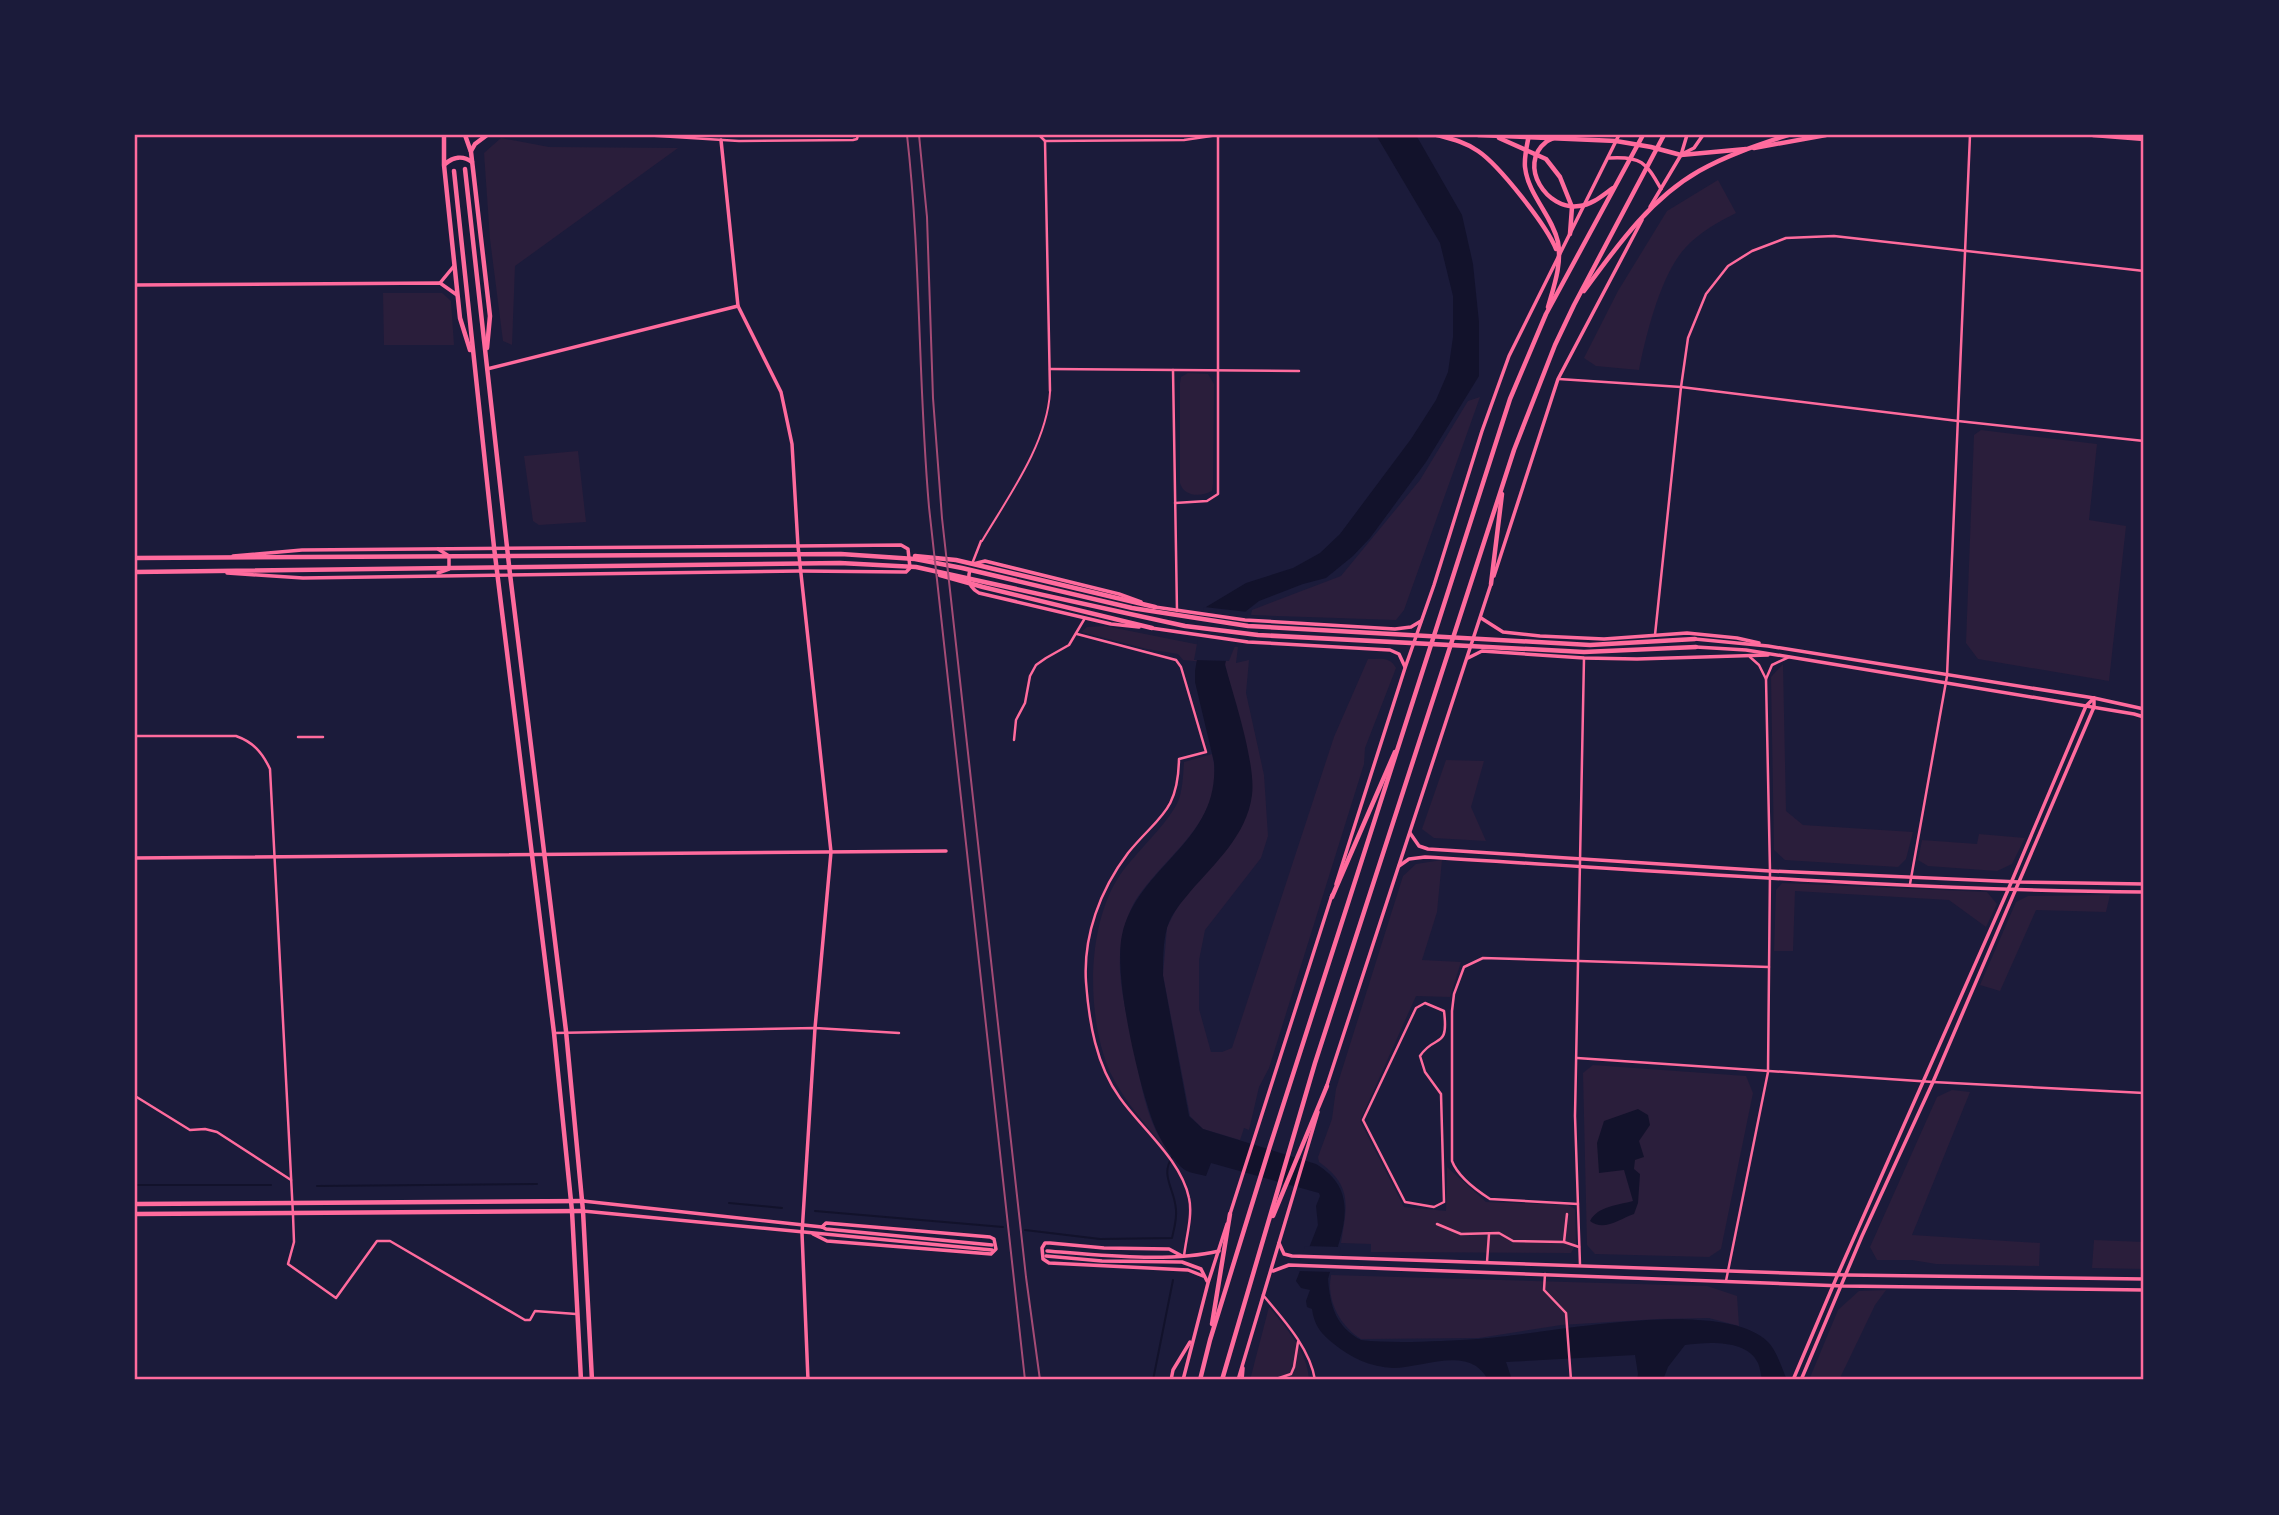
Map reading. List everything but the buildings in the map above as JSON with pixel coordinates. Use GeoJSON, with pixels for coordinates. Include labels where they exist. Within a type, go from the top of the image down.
{"type":"FeatureCollection","features":[{"type":"Feature","properties":{"kind":"main road"},"geometry":{"type":"LineString","coordinates":[[439,135],[444,144]]}},
{"type":"Feature","properties":{"kind":"main road"},"geometry":{"type":"LineString","coordinates":[[444,135],[444,165],[460,318],[473,361]]}},
{"type":"Feature","properties":{"kind":"main road"},"geometry":{"type":"LineString","coordinates":[[465,135],[471,152],[490,316],[486,359]]}},
{"type":"Feature","properties":{"kind":"main road"},"geometry":{"type":"LineString","coordinates":[[471,152],[475,144],[488,135]]}},
{"type":"Feature","properties":{"kind":"main road"},"geometry":{"type":"LineString","coordinates":[[1218,135],[1440,135],[1459,141],[1487,158],[1542,223],[1551,237],[1559,264]]}},
{"type":"Feature","properties":{"kind":"main road"},"geometry":{"type":"LineString","coordinates":[[1478,135],[1616,141],[1681,155],[1765,147],[1826,135]]}},
{"type":"Feature","properties":{"kind":"main road"},"geometry":{"type":"LineString","coordinates":[[1494,136],[1503,135]]}},
{"type":"Feature","properties":{"kind":"main road"},"geometry":{"type":"LineString","coordinates":[[1529,135],[1525,167],[1531,188],[1558,242],[1559,264],[1546,314]]}},
{"type":"Feature","properties":{"kind":"main road"},"geometry":{"type":"LineString","coordinates":[[1561,135],[1545,143],[1536,156],[1534,171],[1539,185],[1548,197],[1564,205],[1579,206],[1595,200],[1616,185]]}},
{"type":"Feature","properties":{"kind":"main road"},"geometry":{"type":"LineString","coordinates":[[1184,1380],[1207,1281],[1219,1251],[1482,431],[1510,356],[1619,135]]}},
{"type":"Feature","properties":{"kind":"main road"},"geometry":{"type":"LineString","coordinates":[[1200,1380],[1270,1146],[1479,499],[1495,441],[1546,314],[1643,135]]}},
{"type":"Feature","properties":{"kind":"main road"},"geometry":{"type":"LineString","coordinates":[[1222,1380],[1319,1050],[1514,450],[1555,345],[1574,305],[1664,135]]}},
{"type":"Feature","properties":{"kind":"main road"},"geometry":{"type":"LineString","coordinates":[[1240,1380],[1304,1156],[1558,379],[1632,236],[1681,155],[1687,135]]}},
{"type":"Feature","properties":{"kind":"main road"},"geometry":{"type":"LineString","coordinates":[[1681,155],[1694,148],[1703,135]]}},
{"type":"Feature","properties":{"kind":"main road"},"geometry":{"type":"LineString","coordinates":[[1774,135],[1785,142]]}},
{"type":"Feature","properties":{"kind":"main road"},"geometry":{"type":"LineString","coordinates":[[1574,305],[1620,242],[1659,202],[1696,172],[1730,155],[1788,135]]}},
{"type":"Feature","properties":{"kind":"main road"},"geometry":{"type":"LineString","coordinates":[[2093,135],[2144,139]]}},
{"type":"Feature","properties":{"kind":"main road"},"geometry":{"type":"LineString","coordinates":[[1494,136],[1546,159],[1560,177],[1572,208],[1570,234]]}},
{"type":"Feature","properties":{"kind":"main road"},"geometry":{"type":"LineString","coordinates":[[721,140],[738,306],[781,392],[792,444],[800,571],[831,852],[815,1028],[802,1226],[808,1380]]}},
{"type":"Feature","properties":{"kind":"main road"},"geometry":{"type":"LineString","coordinates":[[444,165],[456,158],[468,159],[472,163]]}},
{"type":"Feature","properties":{"kind":"main road"},"geometry":{"type":"LineString","coordinates":[[1609,158],[1632,158],[1643,163],[1651,170],[1661,189]]}},
{"type":"Feature","properties":{"kind":"main road"},"geometry":{"type":"LineString","coordinates":[[465,169],[510,574],[566,1033],[583,1201],[592,1380]]}},
{"type":"Feature","properties":{"kind":"main road"},"geometry":{"type":"LineString","coordinates":[[454,171],[494,547],[554,1033],[572,1211],[581,1380]]}},
{"type":"Feature","properties":{"kind":"main road"},"geometry":{"type":"LineString","coordinates":[[440,283],[450,273],[455,262]]}},
{"type":"Feature","properties":{"kind":"main road"},"geometry":{"type":"LineString","coordinates":[[135,285],[440,283],[450,288],[458,297]]}},
{"type":"Feature","properties":{"kind":"main road"},"geometry":{"type":"LineString","coordinates":[[487,369],[738,306]]}},
{"type":"Feature","properties":{"kind":"main road"},"geometry":{"type":"LineString","coordinates":[[1491,584],[1503,483]]}},
{"type":"Feature","properties":{"kind":"main road"},"geometry":{"type":"LineString","coordinates":[[211,558],[302,550],[494,547],[901,545],[910,553],[910,568],[906,572],[303,578],[211,572]]}},
{"type":"Feature","properties":{"kind":"main road"},"geometry":{"type":"LineString","coordinates":[[433,575],[449,569],[449,556],[435,548]]}},
{"type":"Feature","properties":{"kind":"main road"},"geometry":{"type":"LineString","coordinates":[[135,558],[841,554],[879,556],[915,559],[962,568],[1132,608],[1248,626],[1590,645],[1695,639],[1778,648],[2094,698],[2144,709]]}},
{"type":"Feature","properties":{"kind":"main road"},"geometry":{"type":"LineString","coordinates":[[879,556],[930,556],[956,560],[1119,600],[1245,620],[1395,629],[1411,627],[1422,620]]}},
{"type":"Feature","properties":{"kind":"main road"},"geometry":{"type":"LineString","coordinates":[[1152,628],[1111,624],[979,593],[973,590],[969,582],[971,564],[985,561],[1119,594],[1155,607]]}},
{"type":"Feature","properties":{"kind":"main road"},"geometry":{"type":"LineString","coordinates":[[135,572],[810,563],[916,567],[1185,626],[1258,635],[1584,652],[1696,647],[1746,650],[2144,717]]}},
{"type":"Feature","properties":{"kind":"main road"},"geometry":{"type":"LineString","coordinates":[[916,567],[983,587],[1152,628],[1236,640],[1390,650],[1399,654],[1405,668]]}},
{"type":"Feature","properties":{"kind":"main road"},"geometry":{"type":"LineString","coordinates":[[1480,618],[1503,632],[1604,639],[1707,634],[1778,648]]}},
{"type":"Feature","properties":{"kind":"main road"},"geometry":{"type":"LineString","coordinates":[[1496,651],[1503,632]]}},
{"type":"Feature","properties":{"kind":"main road"},"geometry":{"type":"LineString","coordinates":[[1468,658],[1482,651],[1637,659],[1778,655]]}},
{"type":"Feature","properties":{"kind":"main road"},"geometry":{"type":"LineString","coordinates":[[1794,1378],[2086,706],[2094,698]]}},
{"type":"Feature","properties":{"kind":"main road"},"geometry":{"type":"LineString","coordinates":[[1801,1380],[2019,882],[2094,707],[2094,698]]}},
{"type":"Feature","properties":{"kind":"main road"},"geometry":{"type":"LineString","coordinates":[[1332,897],[1406,725]]}},
{"type":"Feature","properties":{"kind":"main road"},"geometry":{"type":"LineString","coordinates":[[1410,833],[1419,846],[1428,849],[1770,871],[2019,882],[2144,884]]}},
{"type":"Feature","properties":{"kind":"main road"},"geometry":{"type":"LineString","coordinates":[[1415,858],[1419,846]]}},
{"type":"Feature","properties":{"kind":"main road"},"geometry":{"type":"LineString","coordinates":[[135,858],[946,851]]}},
{"type":"Feature","properties":{"kind":"main road"},"geometry":{"type":"LineString","coordinates":[[1399,866],[1415,858],[2015,891],[2144,892]]}},
{"type":"Feature","properties":{"kind":"main road"},"geometry":{"type":"LineString","coordinates":[[1267,1230],[1327,1086]]}},
{"type":"Feature","properties":{"kind":"main road"},"geometry":{"type":"LineString","coordinates":[[135,1204],[583,1201],[992,1248],[572,1211],[135,1214]]}},
{"type":"Feature","properties":{"kind":"main road"},"geometry":{"type":"LineString","coordinates":[[1210,1340],[1230,1214]]}},
{"type":"Feature","properties":{"kind":"main road"},"geometry":{"type":"LineString","coordinates":[[813,1234],[827,1241],[991,1254],[996,1250],[994,1238],[990,1237],[826,1223],[822,1227]]}},
{"type":"Feature","properties":{"kind":"main road"},"geometry":{"type":"LineString","coordinates":[[1183,1256],[1169,1249],[1104,1248],[1050,1243],[1045,1243],[1042,1248],[1043,1259],[1049,1263],[1188,1270],[1196,1271],[1207,1281]]}},
{"type":"Feature","properties":{"kind":"main road"},"geometry":{"type":"LineString","coordinates":[[1279,1243],[1284,1254],[1292,1256],[1847,1275],[2144,1279]]}},
{"type":"Feature","properties":{"kind":"main road"},"geometry":{"type":"LineString","coordinates":[[1207,1281],[1200,1269],[1182,1262],[1102,1261],[1046,1254],[1183,1256],[1219,1251]]}},
{"type":"Feature","properties":{"kind":"main road"},"geometry":{"type":"LineString","coordinates":[[1292,1256],[1294,1266]]}},
{"type":"Feature","properties":{"kind":"main road"},"geometry":{"type":"LineString","coordinates":[[1271,1272],[1279,1267],[1345,1267],[1843,1286],[2144,1290]]}},
{"type":"Feature","properties":{"kind":"main road"},"geometry":{"type":"LineString","coordinates":[[1171,1380],[1173,1370],[1193,1338]]}},
{"type":"Feature","properties":{"kind":"street"},"geometry":{"type":"LineString","coordinates":[[642,135],[721,140],[853,140],[858,138],[858,135]]}},
{"type":"Feature","properties":{"kind":"street"},"geometry":{"type":"LineString","coordinates":[[971,564],[1044,428],[1049,411],[1045,141],[1039,135]]}},
{"type":"Feature","properties":{"kind":"street"},"geometry":{"type":"LineString","coordinates":[[1045,141],[1184,140],[1218,135],[1219,494],[1207,501],[1175,503]]}},
{"type":"Feature","properties":{"kind":"street"},"geometry":{"type":"LineString","coordinates":[[1910,884],[1947,676],[1970,135]]}},
{"type":"Feature","properties":{"kind":"street"},"geometry":{"type":"LineString","coordinates":[[1655,635],[1688,338],[1706,294],[1728,266],[1752,251],[1786,238],[1834,236],[2144,271]]}},
{"type":"Feature","properties":{"kind":"street"},"geometry":{"type":"LineString","coordinates":[[1050,369],[1299,371]]}},
{"type":"Feature","properties":{"kind":"street"},"geometry":{"type":"LineString","coordinates":[[1174,370],[1177,611]]}},
{"type":"Feature","properties":{"kind":"street"},"geometry":{"type":"LineString","coordinates":[[1558,379],[1681,387],[2144,441]]}},
{"type":"Feature","properties":{"kind":"street"},"geometry":{"type":"LineString","coordinates":[[1014,740],[1016,720],[1025,703],[1030,676],[1036,665],[1069,645],[1085,618]]}},
{"type":"Feature","properties":{"kind":"street"},"geometry":{"type":"LineString","coordinates":[[1077,634],[1177,660],[1206,752],[1179,759],[1177,786],[1170,808],[1128,853],[1112,878],[1091,922],[1086,979],[1095,1043],[1107,1079],[1119,1098],[1179,1172],[1190,1200],[1183,1256]]}},
{"type":"Feature","properties":{"kind":"street"},"geometry":{"type":"LineString","coordinates":[[1726,1281],[1768,1072],[1770,871],[1766,679],[1759,664],[1745,655]]}},
{"type":"Feature","properties":{"kind":"street"},"geometry":{"type":"LineString","coordinates":[[1766,679],[1772,665],[1790,657]]}},
{"type":"Feature","properties":{"kind":"street"},"geometry":{"type":"LineString","coordinates":[[1580,1265],[1576,1115],[1584,658]]}},
{"type":"Feature","properties":{"kind":"street"},"geometry":{"type":"LineString","coordinates":[[135,736],[236,736],[248,740],[258,749],[270,769],[293,1214],[294,1242],[288,1264],[336,1298],[377,1241],[390,1241],[525,1321],[530,1320],[535,1311],[578,1314]]}},
{"type":"Feature","properties":{"kind":"street"},"geometry":{"type":"LineString","coordinates":[[298,737],[323,737]]}},
{"type":"Feature","properties":{"kind":"street"},"geometry":{"type":"LineString","coordinates":[[1578,1204],[1490,1199],[1455,1169],[1452,1161],[1452,1011],[1454,994],[1464,967],[1483,958],[1769,967]]}},
{"type":"Feature","properties":{"kind":"street"},"geometry":{"type":"LineString","coordinates":[[1444,1012],[1446,1031],[1440,1042],[1426,1047],[1420,1056],[1424,1072],[1441,1094],[1444,1202],[1434,1207],[1405,1202],[1363,1120],[1416,1007],[1425,1003],[1444,1012],[1452,1011]]}},
{"type":"Feature","properties":{"kind":"street"},"geometry":{"type":"LineString","coordinates":[[554,1033],[815,1028],[899,1034]]}},
{"type":"Feature","properties":{"kind":"street"},"geometry":{"type":"LineString","coordinates":[[1577,1058],[1924,1082],[2144,1093]]}},
{"type":"Feature","properties":{"kind":"street"},"geometry":{"type":"LineString","coordinates":[[135,1096],[190,1130],[198,1128],[217,1132],[291,1180]]}},
{"type":"Feature","properties":{"kind":"street"},"geometry":{"type":"LineString","coordinates":[[1564,1242],[1567,1214]]}},
{"type":"Feature","properties":{"kind":"street"},"geometry":{"type":"LineString","coordinates":[[1437,1224],[1461,1234],[1499,1233],[1513,1241],[1564,1242],[1579,1247]]}},
{"type":"Feature","properties":{"kind":"street"},"geometry":{"type":"LineString","coordinates":[[1487,1262],[1489,1233]]}},
{"type":"Feature","properties":{"kind":"street"},"geometry":{"type":"LineString","coordinates":[[1545,1274],[1544,1290],[1566,1313],[1571,1380]]}},
{"type":"Feature","properties":{"kind":"street"},"geometry":{"type":"LineString","coordinates":[[1263,1295],[1298,1342],[1314,1371],[1315,1380]]}},
{"type":"Feature","properties":{"kind":"street"},"geometry":{"type":"LineString","coordinates":[[1273,1380],[1291,1374],[1298,1342]]}},
{"type":"Feature","properties":{"kind":"shaded area"},"geometry":{"type":"Polygon","coordinates":[[[1376,135],[1416,135],[1462,215],[1473,264],[1479,322],[1479,376],[1426,462],[1370,538],[1326,578],[1259,601],[1245,612],[1228,651],[1225,665],[1251,766],[1252,795],[1249,809],[1237,836],[1174,913],[1167,928],[1164,945],[1163,976],[1189,1116],[1203,1129],[1316,1164],[1331,1175],[1340,1188],[1344,1216],[1328,1279],[1330,1298],[1340,1322],[1361,1340],[1465,1340],[1629,1321],[1712,1321],[1744,1328],[1768,1342],[1777,1355],[1787,1380],[1762,1380],[1753,1355],[1736,1346],[1715,1343],[1685,1345],[1668,1367],[1663,1380],[1637,1380],[1635,1355],[1506,1362],[1512,1380],[1488,1380],[1480,1369],[1458,1360],[1393,1368],[1362,1361],[1341,1349],[1322,1333],[1314,1320],[1312,1309],[1307,1307],[1310,1290],[1301,1288],[1296,1281],[1318,1225],[1316,1206],[1319,1193],[1211,1163],[1206,1176],[1186,1171],[1166,1148],[1149,1109],[1135,1059],[1124,1003],[1120,953],[1122,935],[1131,911],[1144,890],[1192,834],[1204,813],[1212,790],[1214,762],[1195,682],[1206,607],[1246,583],[1293,568],[1320,553],[1340,534],[1411,439],[1436,400],[1448,372],[1453,337],[1453,296],[1440,243],[1376,135]]]}},
{"type":"Feature","properties":{"kind":"shaded area"},"geometry":{"type":"Polygon","coordinates":[[[501,138],[549,147],[678,148],[515,266],[512,345],[503,341],[490,239],[484,153],[501,138]]]}},
{"type":"Feature","properties":{"kind":"shaded area"},"geometry":{"type":"Polygon","coordinates":[[[1718,180],[1736,213],[1697,237],[1677,258],[1656,305],[1639,370],[1596,366],[1584,358],[1618,291],[1667,211],[1718,180]]]}},
{"type":"Feature","properties":{"kind":"shaded area"},"geometry":{"type":"Polygon","coordinates":[[[383,293],[442,293],[451,301],[454,345],[384,345],[383,293]]]}},
{"type":"Feature","properties":{"kind":"shaded area"},"geometry":{"type":"Polygon","coordinates":[[[1188,373],[1208,374],[1214,384],[1212,491],[1198,495],[1185,491],[1180,483],[1180,383],[1181,377],[1188,373]]]}},
{"type":"Feature","properties":{"kind":"shaded area"},"geometry":{"type":"Polygon","coordinates":[[[1480,397],[1404,610],[1396,620],[1251,615],[1252,610],[1341,576],[1420,480],[1468,401],[1480,397]]]}},
{"type":"Feature","properties":{"kind":"shaded area"},"geometry":{"type":"Polygon","coordinates":[[[1981,430],[2097,444],[2089,520],[2126,526],[2109,681],[1978,659],[1966,643],[1974,435],[1981,430]]]}},
{"type":"Feature","properties":{"kind":"shaded area"},"geometry":{"type":"Polygon","coordinates":[[[578,451],[586,522],[539,525],[533,521],[524,456],[578,451]]]}},
{"type":"Feature","properties":{"kind":"shaded area"},"geometry":{"type":"Polygon","coordinates":[[[1105,626],[1195,644],[1238,647],[1236,663],[1249,660],[1246,693],[1264,775],[1268,836],[1261,858],[1205,930],[1199,960],[1199,1009],[1211,1052],[1232,1048],[1334,737],[1368,659],[1387,660],[1396,668],[1365,748],[1364,764],[1269,1068],[1259,1087],[1249,1130],[1244,1128],[1240,1140],[1203,1129],[1190,1116],[1163,975],[1167,927],[1250,769],[1225,664],[1183,660],[1178,654],[1081,632],[1087,627],[1105,626]]]}},
{"type":"Feature","properties":{"kind":"shaded area"},"geometry":{"type":"Polygon","coordinates":[[[1783,664],[1786,811],[1803,825],[1913,832],[1906,859],[1898,867],[1785,860],[1774,850],[1771,677],[1783,664]]]}},
{"type":"Feature","properties":{"kind":"shaded area"},"geometry":{"type":"Polygon","coordinates":[[[1212,754],[1215,777],[1211,798],[1202,817],[1134,903],[1124,927],[1121,944],[1122,988],[1142,1088],[1156,1131],[1170,1154],[1130,1104],[1110,1072],[1097,1025],[1093,972],[1101,919],[1120,875],[1175,808],[1182,785],[1184,762],[1212,754]]]}},
{"type":"Feature","properties":{"kind":"shaded area"},"geometry":{"type":"Polygon","coordinates":[[[1446,760],[1484,761],[1471,807],[1486,841],[1434,838],[1422,829],[1446,760]]]}},
{"type":"Feature","properties":{"kind":"shaded area"},"geometry":{"type":"Polygon","coordinates":[[[1979,834],[2025,838],[2012,864],[1997,871],[1928,866],[1918,860],[1922,840],[1977,844],[1979,834]]]}},
{"type":"Feature","properties":{"kind":"shaded area"},"geometry":{"type":"Polygon","coordinates":[[[1442,860],[1437,912],[1422,960],[1461,962],[1450,997],[1416,996],[1360,1121],[1404,1207],[1446,1211],[1447,1167],[1486,1202],[1568,1205],[1575,1209],[1576,1244],[1571,1253],[1371,1252],[1371,1244],[1341,1243],[1345,1198],[1338,1180],[1319,1162],[1318,1157],[1332,1119],[1336,1089],[1403,876],[1416,864],[1442,860]]]}},
{"type":"Feature","properties":{"kind":"shaded area"},"geometry":{"type":"Polygon","coordinates":[[[1782,883],[1987,892],[1997,904],[1986,927],[1949,900],[1795,891],[1793,951],[1774,951],[1776,890],[1782,883]]]}},
{"type":"Feature","properties":{"kind":"shaded area"},"geometry":{"type":"Polygon","coordinates":[[[2110,895],[2106,912],[2036,910],[2000,991],[1980,985],[2016,902],[2028,896],[2110,895]]]}},
{"type":"Feature","properties":{"kind":"shaded area"},"geometry":{"type":"Polygon","coordinates":[[[1593,1065],[1746,1076],[1753,1093],[1721,1249],[1709,1257],[1595,1254],[1587,1245],[1583,1073],[1593,1065]]]}},
{"type":"Feature","properties":{"kind":"shaded area"},"geometry":{"type":"Polygon","coordinates":[[[1952,1090],[1970,1092],[1912,1235],[2040,1243],[2039,1266],[1877,1260],[1870,1247],[1937,1097],[1952,1090]]]}},
{"type":"Feature","properties":{"kind":"shaded area"},"geometry":{"type":"Polygon","coordinates":[[[1638,1109],[1648,1115],[1650,1125],[1639,1141],[1644,1157],[1635,1160],[1634,1169],[1640,1174],[1638,1203],[1634,1214],[1612,1224],[1595,1224],[1590,1221],[1598,1212],[1633,1201],[1624,1170],[1599,1173],[1597,1143],[1604,1121],[1638,1109]]]}},
{"type":"Feature","properties":{"kind":"shaded area"},"geometry":{"type":"Polygon","coordinates":[[[2094,1240],[2144,1242],[2144,1269],[2092,1268],[2094,1240]]]}},
{"type":"Feature","properties":{"kind":"shaded area"},"geometry":{"type":"Polygon","coordinates":[[[1331,1275],[1707,1286],[1737,1296],[1739,1326],[1709,1318],[1658,1319],[1561,1325],[1479,1338],[1361,1339],[1353,1334],[1336,1311],[1331,1294],[1331,1275]]]}},
{"type":"Feature","properties":{"kind":"shaded area"},"geometry":{"type":"Polygon","coordinates":[[[1886,1290],[1875,1305],[1839,1380],[1809,1380],[1838,1310],[1859,1291],[1886,1290]]]}},
{"type":"Feature","properties":{"kind":"shaded area"},"geometry":{"type":"Polygon","coordinates":[[[1269,1307],[1300,1350],[1309,1380],[1250,1380],[1269,1307]]]}},
{"type":"Feature","properties":{"kind":"pier"},"geometry":{"type":"Polygon","coordinates":[[[1204,607],[1248,612],[1229,661],[1194,660],[1204,607]]]}},
{"type":"Feature","properties":{"kind":"pier"},"geometry":{"type":"Polygon","coordinates":[[[1305,1246],[1341,1247],[1334,1272],[1297,1271],[1305,1246]]]}},
{"type":"Feature","properties":{"kind":"waterway"},"geometry":{"type":"LineString","coordinates":[[1025,1230],[1100,1239],[1172,1238],[1176,1210],[1167,1170],[1173,1156]]}},
{"type":"Feature","properties":{"kind":"waterway"},"geometry":{"type":"LineString","coordinates":[[317,1186],[537,1184]]}},
{"type":"Feature","properties":{"kind":"waterway"},"geometry":{"type":"LineString","coordinates":[[135,1185],[271,1185]]}},
{"type":"Feature","properties":{"kind":"waterway"},"geometry":{"type":"LineString","coordinates":[[729,1203],[782,1208]]}},
{"type":"Feature","properties":{"kind":"waterway"},"geometry":{"type":"LineString","coordinates":[[815,1211],[1003,1227]]}},
{"type":"Feature","properties":{"kind":"waterway"},"geometry":{"type":"LineString","coordinates":[[1153,1380],[1173,1280]]}},
{"type":"Feature","properties":{"kind":"railway"},"geometry":{"type":"LineString","coordinates":[[907,135],[915,228],[929,507],[1025,1380]]}},
{"type":"Feature","properties":{"kind":"railway"},"geometry":{"type":"LineString","coordinates":[[919,135],[927,217],[933,398],[942,518],[1026,1277],[1040,1380]]}}]}
